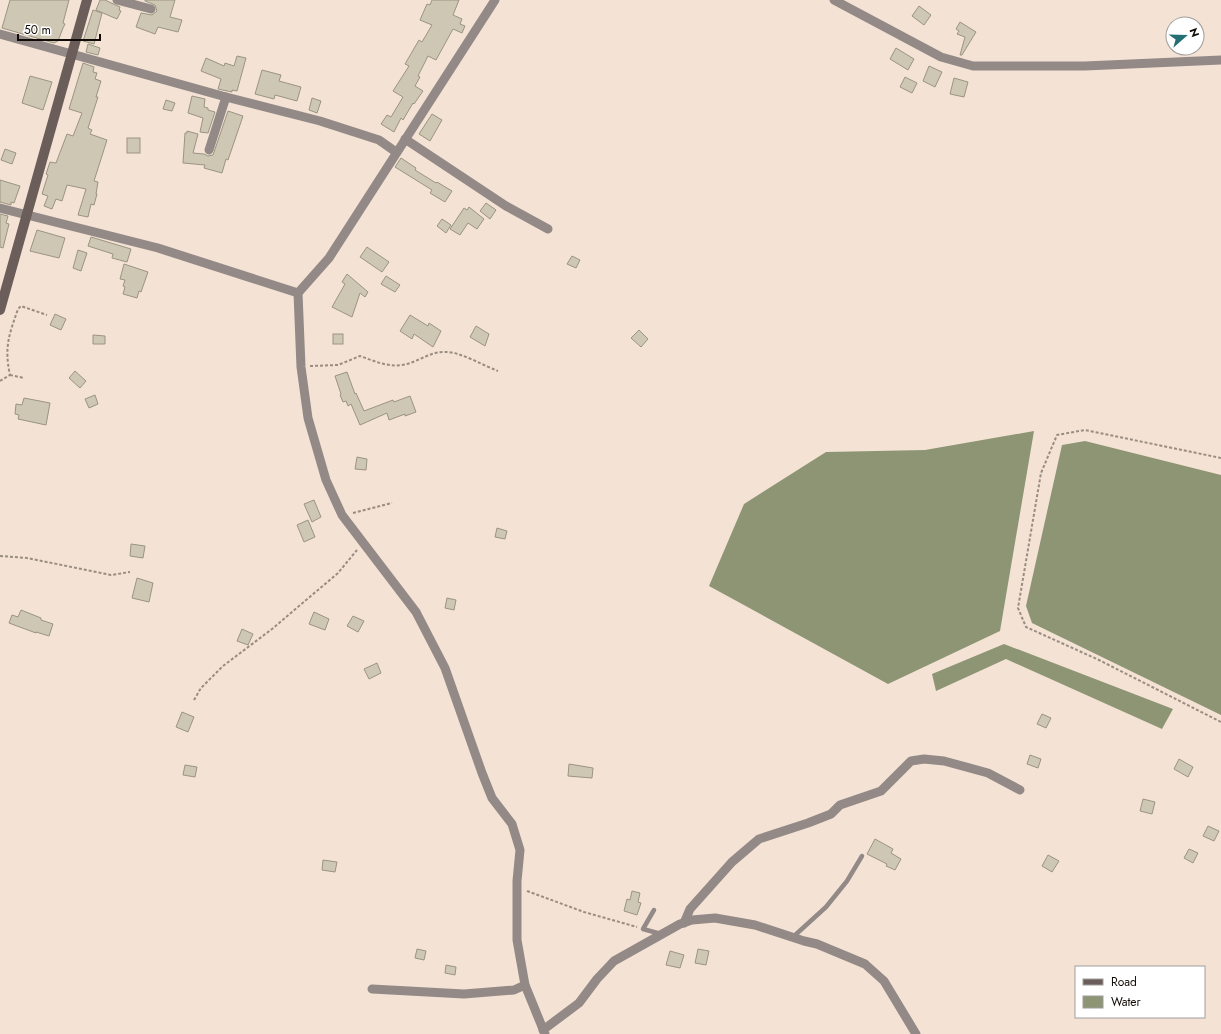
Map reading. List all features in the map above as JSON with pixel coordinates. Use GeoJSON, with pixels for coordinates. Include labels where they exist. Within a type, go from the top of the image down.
{"type":"FeatureCollection","features":[{"type":"Feature","properties":{"kind":"main road"},"geometry":{"type":"LineString","coordinates":[[0,310],[87,0]]}},
{"type":"Feature","properties":{"kind":"street"},"geometry":{"type":"LineString","coordinates":[[116,0],[151,8]]}},
{"type":"Feature","properties":{"kind":"street"},"geometry":{"type":"LineString","coordinates":[[495,0],[329,258],[298,293],[301,366],[308,418],[326,480],[342,516],[416,612],[445,668],[492,798],[512,824],[520,850],[517,881],[517,940],[525,985],[544,1032],[579,1003],[597,979],[614,962],[661,934],[684,923],[692,920],[715,918],[755,926],[817,944],[865,964],[884,981],[916,1034]]}},
{"type":"Feature","properties":{"kind":"street"},"geometry":{"type":"LineString","coordinates":[[834,0],[941,57],[973,66],[1085,66],[1221,60]]}},
{"type":"Feature","properties":{"kind":"street"},"geometry":{"type":"LineString","coordinates":[[0,34],[226,97],[320,121],[379,140],[396,152]]}},
{"type":"Feature","properties":{"kind":"street"},"geometry":{"type":"LineString","coordinates":[[209,150],[226,97]]}},
{"type":"Feature","properties":{"kind":"street"},"geometry":{"type":"LineString","coordinates":[[405,139],[506,206],[548,229]]}},
{"type":"Feature","properties":{"kind":"street"},"geometry":{"type":"LineString","coordinates":[[0,208],[158,248],[298,293]]}},
{"type":"Feature","properties":{"kind":"street"},"geometry":{"type":"LineString","coordinates":[[684,923],[690,909],[732,862],[760,840],[831,814],[840,805],[881,791],[911,761],[924,759],[944,761],[988,773],[1020,790]]}},
{"type":"Feature","properties":{"kind":"street"},"geometry":{"type":"LineString","coordinates":[[372,989],[464,994],[514,990],[525,985]]}},
{"type":"Feature","properties":{"kind":"lane"},"geometry":{"type":"LineString","coordinates":[[793,937],[826,907],[847,881],[862,856]]}},
{"type":"Feature","properties":{"kind":"lane"},"geometry":{"type":"LineString","coordinates":[[654,910],[643,929],[661,934]]}},
{"type":"Feature","properties":{"kind":"path"},"geometry":{"type":"LineString","coordinates":[[10,375],[7,362],[8,341],[18,309],[21,306],[47,315]]}},
{"type":"Feature","properties":{"kind":"path"},"geometry":{"type":"LineString","coordinates":[[301,366],[338,365],[360,356],[383,364],[402,365],[436,353],[446,352],[457,353],[498,371]]}},
{"type":"Feature","properties":{"kind":"path"},"geometry":{"type":"LineString","coordinates":[[0,381],[10,375],[24,378]]}},
{"type":"Feature","properties":{"kind":"path"},"geometry":{"type":"LineString","coordinates":[[1221,458],[1085,430],[1057,435],[1041,473],[1018,608],[1026,627],[1099,660],[1221,722]]}},
{"type":"Feature","properties":{"kind":"path"},"geometry":{"type":"LineString","coordinates":[[342,516],[366,511],[392,503]]}},
{"type":"Feature","properties":{"kind":"path"},"geometry":{"type":"LineString","coordinates":[[194,700],[201,688],[223,666],[272,629],[338,573],[363,543]]}},
{"type":"Feature","properties":{"kind":"path"},"geometry":{"type":"LineString","coordinates":[[0,556],[27,558],[110,575],[130,572]]}},
{"type":"Feature","properties":{"kind":"path"},"geometry":{"type":"LineString","coordinates":[[517,881],[528,892],[584,912],[643,929]]}},
{"type":"Feature","properties":{"kind":"water"},"geometry":{"type":"Polygon","coordinates":[[[1034,431],[1000,631],[888,684],[709,586],[744,504],[826,452],[925,450],[1034,431]]]}},
{"type":"Feature","properties":{"kind":"water"},"geometry":{"type":"Polygon","coordinates":[[[1085,441],[1221,475],[1221,715],[1032,623],[1026,606],[1062,445],[1085,441]]]}},
{"type":"Feature","properties":{"kind":"water"},"geometry":{"type":"Polygon","coordinates":[[[1004,644],[1173,709],[1162,729],[1006,659],[936,691],[932,674],[1004,644]]]}},
{"type":"Feature","properties":{"kind":"building"},"geometry":{"type":"Polygon","coordinates":[[[10,0],[69,0],[63,23],[65,24],[58,41],[54,43],[2,28],[10,0]]]}},
{"type":"Feature","properties":{"kind":"building"},"geometry":{"type":"Polygon","coordinates":[[[100,0],[105,0],[120,7],[119,10],[121,11],[117,19],[96,10],[100,0]]]}},
{"type":"Feature","properties":{"kind":"building"},"geometry":{"type":"Polygon","coordinates":[[[145,0],[175,0],[170,17],[182,20],[178,32],[158,27],[155,34],[136,27],[141,13],[152,15],[157,11],[155,5],[145,0]]]}},
{"type":"Feature","properties":{"kind":"building"},"geometry":{"type":"Polygon","coordinates":[[[432,0],[459,0],[453,15],[462,19],[460,24],[465,26],[462,33],[453,29],[436,60],[428,56],[418,76],[420,77],[415,86],[423,91],[414,104],[413,103],[403,120],[401,118],[394,132],[381,124],[387,115],[391,117],[403,97],[393,91],[409,66],[405,64],[419,40],[422,42],[432,25],[420,20],[427,4],[430,5],[432,0]]]}},
{"type":"Feature","properties":{"kind":"building"},"geometry":{"type":"Polygon","coordinates":[[[919,6],[931,15],[924,25],[912,16],[919,6]]]}},
{"type":"Feature","properties":{"kind":"building"},"geometry":{"type":"Polygon","coordinates":[[[93,10],[102,13],[94,44],[83,41],[93,10]]]}},
{"type":"Feature","properties":{"kind":"building"},"geometry":{"type":"Polygon","coordinates":[[[960,22],[976,32],[962,55],[960,55],[965,37],[957,34],[959,31],[956,29],[960,22]]]}},
{"type":"Feature","properties":{"kind":"building"},"geometry":{"type":"Polygon","coordinates":[[[88,44],[100,48],[98,55],[86,52],[88,44]]]}},
{"type":"Feature","properties":{"kind":"building"},"geometry":{"type":"Polygon","coordinates":[[[896,48],[914,59],[908,70],[890,59],[896,48]]]}},
{"type":"Feature","properties":{"kind":"building"},"geometry":{"type":"Polygon","coordinates":[[[237,56],[246,58],[237,91],[232,90],[232,92],[218,89],[221,79],[201,71],[206,58],[224,66],[225,63],[234,66],[237,56]]]}},
{"type":"Feature","properties":{"kind":"building"},"geometry":{"type":"Polygon","coordinates":[[[83,63],[94,67],[93,72],[97,73],[95,79],[101,81],[96,97],[98,97],[88,128],[92,130],[90,134],[107,140],[94,181],[98,182],[97,194],[94,205],[91,204],[88,217],[78,215],[86,189],[67,185],[62,201],[56,199],[52,209],[44,206],[48,196],[42,194],[48,175],[46,174],[50,162],[56,163],[67,134],[73,136],[82,113],[69,109],[83,63]]]}},
{"type":"Feature","properties":{"kind":"building"},"geometry":{"type":"Polygon","coordinates":[[[929,66],[942,72],[935,87],[923,81],[929,66]]]}},
{"type":"Feature","properties":{"kind":"building"},"geometry":{"type":"Polygon","coordinates":[[[262,70],[281,75],[279,81],[301,87],[297,101],[275,95],[274,99],[255,94],[262,70]]]}},
{"type":"Feature","properties":{"kind":"building"},"geometry":{"type":"Polygon","coordinates":[[[30,76],[52,82],[43,110],[22,103],[30,76]]]}},
{"type":"Feature","properties":{"kind":"building"},"geometry":{"type":"Polygon","coordinates":[[[905,77],[917,83],[912,93],[900,87],[905,77]]]}},
{"type":"Feature","properties":{"kind":"building"},"geometry":{"type":"Polygon","coordinates":[[[954,78],[968,82],[964,97],[950,94],[954,78]]]}},
{"type":"Feature","properties":{"kind":"building"},"geometry":{"type":"Polygon","coordinates":[[[192,96],[205,99],[204,107],[215,112],[208,133],[200,132],[203,118],[188,113],[192,96]]]}},
{"type":"Feature","properties":{"kind":"building"},"geometry":{"type":"Polygon","coordinates":[[[312,98],[321,101],[317,113],[309,110],[312,98]]]}},
{"type":"Feature","properties":{"kind":"building"},"geometry":{"type":"Polygon","coordinates":[[[166,100],[175,103],[172,111],[163,109],[166,100]]]}},
{"type":"Feature","properties":{"kind":"building"},"geometry":{"type":"Polygon","coordinates":[[[228,111],[243,116],[222,173],[204,168],[205,165],[183,163],[185,133],[187,133],[187,131],[198,134],[193,153],[208,156],[213,155],[228,111]]]}},
{"type":"Feature","properties":{"kind":"building"},"geometry":{"type":"Polygon","coordinates":[[[432,114],[442,120],[430,141],[419,134],[432,114]]]}},
{"type":"Feature","properties":{"kind":"building"},"geometry":{"type":"Polygon","coordinates":[[[127,138],[140,138],[140,153],[127,153],[127,138]]]}},
{"type":"Feature","properties":{"kind":"building"},"geometry":{"type":"Polygon","coordinates":[[[5,149],[16,153],[12,164],[1,160],[5,149]]]}},
{"type":"Feature","properties":{"kind":"building"},"geometry":{"type":"Polygon","coordinates":[[[401,158],[416,168],[415,170],[452,191],[445,202],[430,193],[432,190],[395,167],[401,158]]]}},
{"type":"Feature","properties":{"kind":"building"},"geometry":{"type":"Polygon","coordinates":[[[0,180],[20,186],[14,203],[11,202],[11,205],[0,202],[0,180]]]}},
{"type":"Feature","properties":{"kind":"building"},"geometry":{"type":"Polygon","coordinates":[[[486,203],[496,210],[490,219],[480,211],[486,203]]]}},
{"type":"Feature","properties":{"kind":"building"},"geometry":{"type":"Polygon","coordinates":[[[469,207],[484,219],[477,229],[468,223],[460,235],[450,229],[464,208],[467,210],[469,207]]]}},
{"type":"Feature","properties":{"kind":"building"},"geometry":{"type":"Polygon","coordinates":[[[0,214],[8,216],[6,223],[9,224],[3,248],[0,247],[0,214]]]}},
{"type":"Feature","properties":{"kind":"building"},"geometry":{"type":"Polygon","coordinates":[[[442,219],[451,225],[446,233],[437,226],[442,219]]]}},
{"type":"Feature","properties":{"kind":"building"},"geometry":{"type":"Polygon","coordinates":[[[37,230],[65,238],[59,258],[30,251],[37,230]]]}},
{"type":"Feature","properties":{"kind":"building"},"geometry":{"type":"Polygon","coordinates":[[[91,237],[131,249],[127,262],[112,258],[113,254],[88,246],[91,237]]]}},
{"type":"Feature","properties":{"kind":"building"},"geometry":{"type":"Polygon","coordinates":[[[367,247],[389,262],[382,272],[360,257],[367,247]]]}},
{"type":"Feature","properties":{"kind":"building"},"geometry":{"type":"Polygon","coordinates":[[[78,250],[87,253],[81,271],[73,268],[78,250]]]}},
{"type":"Feature","properties":{"kind":"building"},"geometry":{"type":"Polygon","coordinates":[[[572,256],[580,260],[576,268],[567,264],[572,256]]]}},
{"type":"Feature","properties":{"kind":"building"},"geometry":{"type":"Polygon","coordinates":[[[124,264],[148,272],[141,292],[139,291],[137,298],[123,294],[125,280],[120,279],[124,264]]]}},
{"type":"Feature","properties":{"kind":"building"},"geometry":{"type":"Polygon","coordinates":[[[347,274],[368,292],[365,297],[360,293],[352,317],[332,307],[345,284],[342,282],[347,274]]]}},
{"type":"Feature","properties":{"kind":"building"},"geometry":{"type":"Polygon","coordinates":[[[386,276],[400,285],[395,292],[381,284],[386,276]]]}},
{"type":"Feature","properties":{"kind":"building"},"geometry":{"type":"Polygon","coordinates":[[[55,314],[66,319],[61,330],[50,325],[55,314]]]}},
{"type":"Feature","properties":{"kind":"building"},"geometry":{"type":"Polygon","coordinates":[[[410,315],[428,326],[429,323],[441,331],[433,347],[414,334],[412,339],[400,331],[410,315]]]}},
{"type":"Feature","properties":{"kind":"building"},"geometry":{"type":"Polygon","coordinates":[[[476,326],[489,334],[485,346],[470,337],[476,326]]]}},
{"type":"Feature","properties":{"kind":"building"},"geometry":{"type":"Polygon","coordinates":[[[639,330],[648,339],[641,347],[631,338],[639,330]]]}},
{"type":"Feature","properties":{"kind":"building"},"geometry":{"type":"Polygon","coordinates":[[[333,334],[343,334],[343,344],[333,344],[333,334]]]}},
{"type":"Feature","properties":{"kind":"building"},"geometry":{"type":"Polygon","coordinates":[[[93,335],[105,336],[105,344],[93,344],[93,335]]]}},
{"type":"Feature","properties":{"kind":"building"},"geometry":{"type":"Polygon","coordinates":[[[75,371],[86,381],[80,388],[69,378],[75,371]]]}},
{"type":"Feature","properties":{"kind":"building"},"geometry":{"type":"Polygon","coordinates":[[[347,372],[355,394],[356,393],[364,411],[393,400],[394,402],[410,396],[416,412],[405,416],[405,414],[389,420],[387,413],[360,425],[351,404],[348,406],[346,401],[343,402],[335,376],[347,372]]]}},
{"type":"Feature","properties":{"kind":"building"},"geometry":{"type":"Polygon","coordinates":[[[95,395],[98,404],[89,408],[85,399],[95,395]]]}},
{"type":"Feature","properties":{"kind":"building"},"geometry":{"type":"Polygon","coordinates":[[[24,398],[50,403],[46,425],[18,419],[19,415],[15,414],[16,404],[22,405],[24,398]]]}},
{"type":"Feature","properties":{"kind":"building"},"geometry":{"type":"Polygon","coordinates":[[[357,457],[367,459],[366,470],[355,469],[357,457]]]}},
{"type":"Feature","properties":{"kind":"building"},"geometry":{"type":"Polygon","coordinates":[[[314,500],[321,517],[312,522],[304,504],[314,500]]]}},
{"type":"Feature","properties":{"kind":"building"},"geometry":{"type":"Polygon","coordinates":[[[308,520],[315,537],[304,542],[297,525],[308,520]]]}},
{"type":"Feature","properties":{"kind":"building"},"geometry":{"type":"Polygon","coordinates":[[[497,528],[507,531],[505,539],[495,537],[497,528]]]}},
{"type":"Feature","properties":{"kind":"building"},"geometry":{"type":"Polygon","coordinates":[[[131,544],[145,546],[143,558],[130,556],[131,544]]]}},
{"type":"Feature","properties":{"kind":"building"},"geometry":{"type":"Polygon","coordinates":[[[137,578],[153,583],[149,602],[132,598],[137,578]]]}},
{"type":"Feature","properties":{"kind":"building"},"geometry":{"type":"Polygon","coordinates":[[[447,598],[456,600],[454,610],[445,608],[447,598]]]}},
{"type":"Feature","properties":{"kind":"building"},"geometry":{"type":"Polygon","coordinates":[[[21,610],[53,624],[49,636],[9,623],[12,615],[18,617],[21,610]]]}},
{"type":"Feature","properties":{"kind":"building"},"geometry":{"type":"Polygon","coordinates":[[[314,612],[329,619],[325,630],[309,624],[314,612]]]}},
{"type":"Feature","properties":{"kind":"building"},"geometry":{"type":"Polygon","coordinates":[[[353,616],[364,621],[358,632],[347,626],[353,616]]]}},
{"type":"Feature","properties":{"kind":"building"},"geometry":{"type":"Polygon","coordinates":[[[242,629],[253,634],[248,645],[237,641],[242,629]]]}},
{"type":"Feature","properties":{"kind":"building"},"geometry":{"type":"Polygon","coordinates":[[[377,663],[381,673],[369,679],[364,669],[377,663]]]}},
{"type":"Feature","properties":{"kind":"building"},"geometry":{"type":"Polygon","coordinates":[[[182,712],[194,717],[188,732],[176,727],[182,712]]]}},
{"type":"Feature","properties":{"kind":"building"},"geometry":{"type":"Polygon","coordinates":[[[1042,714],[1051,718],[1046,728],[1037,724],[1042,714]]]}},
{"type":"Feature","properties":{"kind":"building"},"geometry":{"type":"Polygon","coordinates":[[[1030,755],[1041,759],[1038,768],[1027,764],[1030,755]]]}},
{"type":"Feature","properties":{"kind":"building"},"geometry":{"type":"Polygon","coordinates":[[[1179,759],[1193,767],[1188,777],[1174,769],[1179,759]]]}},
{"type":"Feature","properties":{"kind":"building"},"geometry":{"type":"Polygon","coordinates":[[[569,764],[593,768],[592,778],[568,776],[569,764]]]}},
{"type":"Feature","properties":{"kind":"building"},"geometry":{"type":"Polygon","coordinates":[[[185,765],[197,767],[195,777],[183,775],[185,765]]]}},
{"type":"Feature","properties":{"kind":"building"},"geometry":{"type":"Polygon","coordinates":[[[1143,799],[1155,802],[1152,814],[1140,811],[1143,799]]]}},
{"type":"Feature","properties":{"kind":"building"},"geometry":{"type":"Polygon","coordinates":[[[1208,826],[1219,831],[1214,841],[1203,836],[1208,826]]]}},
{"type":"Feature","properties":{"kind":"building"},"geometry":{"type":"Polygon","coordinates":[[[875,839],[893,849],[891,853],[901,859],[895,870],[886,866],[887,864],[867,854],[875,839]]]}},
{"type":"Feature","properties":{"kind":"building"},"geometry":{"type":"Polygon","coordinates":[[[1189,849],[1198,853],[1193,863],[1184,858],[1189,849]]]}},
{"type":"Feature","properties":{"kind":"building"},"geometry":{"type":"Polygon","coordinates":[[[1048,855],[1059,861],[1052,872],[1042,866],[1048,855]]]}},
{"type":"Feature","properties":{"kind":"building"},"geometry":{"type":"Polygon","coordinates":[[[323,860],[337,862],[335,872],[322,870],[323,860]]]}},
{"type":"Feature","properties":{"kind":"building"},"geometry":{"type":"Polygon","coordinates":[[[632,891],[640,893],[638,902],[641,903],[637,915],[624,911],[627,899],[630,900],[632,891]]]}},
{"type":"Feature","properties":{"kind":"building"},"geometry":{"type":"Polygon","coordinates":[[[417,949],[426,951],[424,960],[415,958],[417,949]]]}},
{"type":"Feature","properties":{"kind":"building"},"geometry":{"type":"Polygon","coordinates":[[[698,949],[709,951],[706,965],[695,963],[698,949]]]}},
{"type":"Feature","properties":{"kind":"building"},"geometry":{"type":"Polygon","coordinates":[[[670,951],[684,955],[680,968],[666,965],[670,951]]]}},
{"type":"Feature","properties":{"kind":"building"},"geometry":{"type":"Polygon","coordinates":[[[446,965],[456,967],[455,975],[445,973],[446,965]]]}}]}
